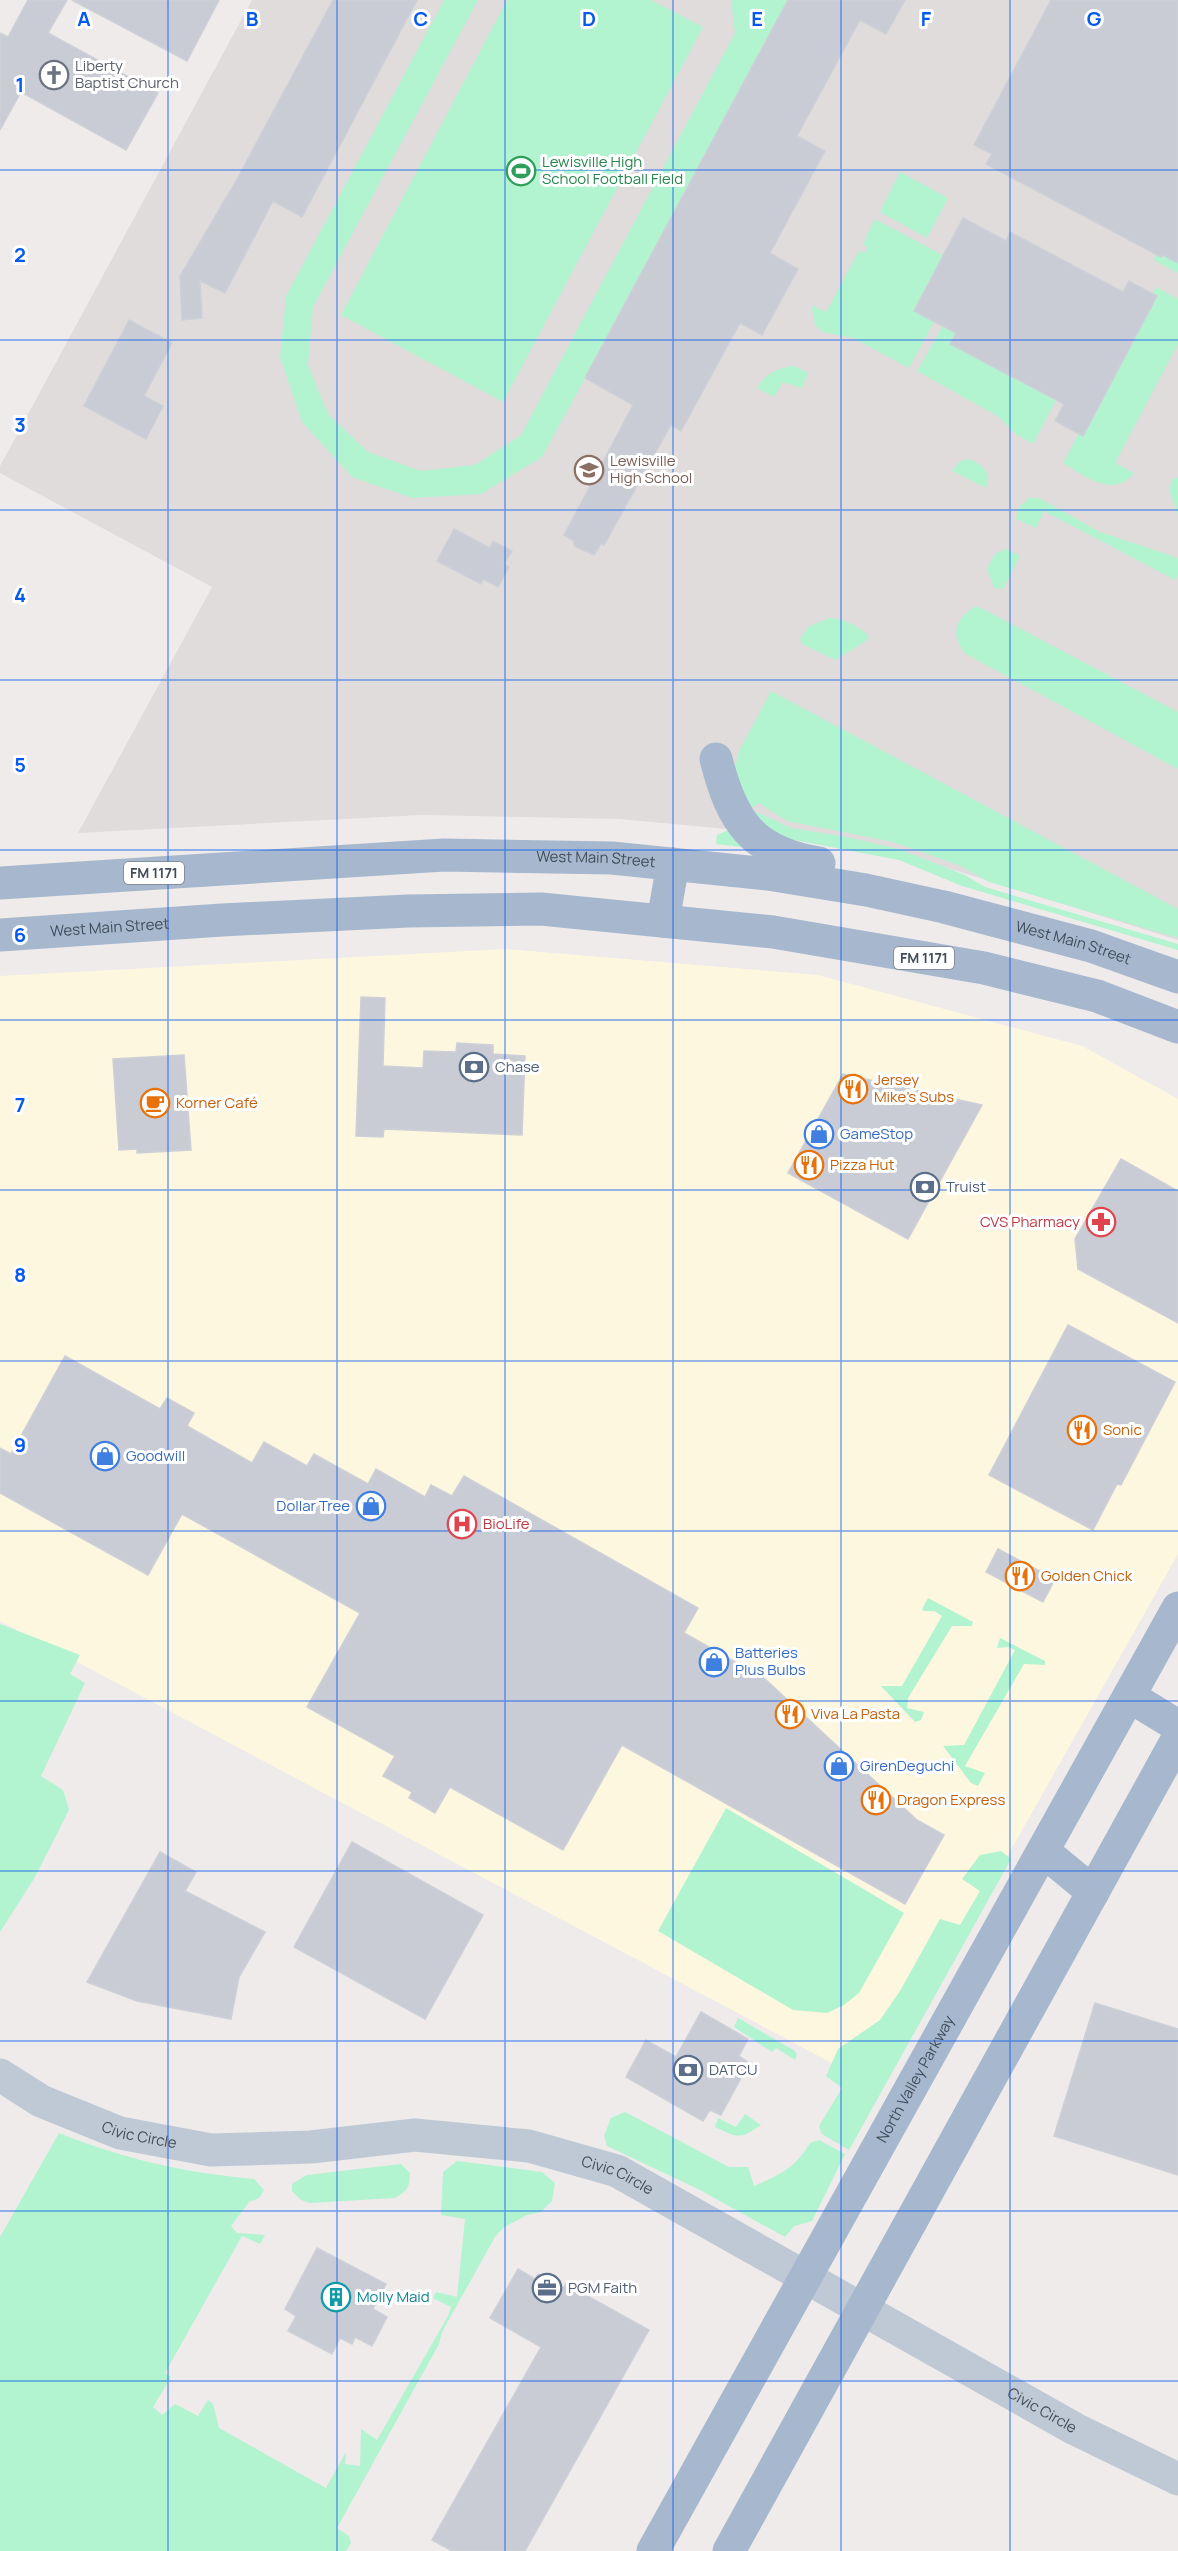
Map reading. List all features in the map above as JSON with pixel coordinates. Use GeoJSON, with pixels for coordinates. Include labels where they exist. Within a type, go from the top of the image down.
{"type":"FeatureCollection","features":[{"type":"Feature","properties":{"kind":"main road"},"geometry":{"type":"LineString","coordinates":[[716,759],[726,799],[741,822],[763,845],[803,860],[869,871],[944,907]]}},
{"type":"Feature","properties":{"kind":"main road","name":"West Main Street"},"geometry":{"type":"LineString","coordinates":[[0,883],[444,855],[612,858],[768,874],[866,890],[944,907],[1091,946],[1178,977]]}},
{"type":"Feature","properties":{"kind":"main road"},"geometry":{"type":"LineString","coordinates":[[663,921],[673,864]]}},
{"type":"Feature","properties":{"kind":"main road","name":"West Main Street"},"geometry":{"type":"LineString","coordinates":[[0,935],[186,922],[408,911],[541,909],[773,932],[984,968],[1097,996],[1178,1028]]}},
{"type":"Feature","properties":{"kind":"main road","name":"North Valley Parkway"},"geometry":{"type":"LineString","coordinates":[[653,2551],[1178,1608]]}},
{"type":"Feature","properties":{"kind":"main road"},"geometry":{"type":"LineString","coordinates":[[1129,1696],[1178,1726]]}},
{"type":"Feature","properties":{"kind":"main road"},"geometry":{"type":"LineString","coordinates":[[729,2551],[1178,1738]]}},
{"type":"Feature","properties":{"kind":"main road"},"geometry":{"type":"LineString","coordinates":[[1043,1851],[1093,1892]]}},
{"type":"Feature","properties":{"kind":"street","name":"Civic Circle"},"geometry":{"type":"LineString","coordinates":[[0,2075],[41,2101],[120,2133],[211,2150],[311,2146],[415,2136],[529,2146],[617,2171],[864,2308],[1075,2429],[1178,2479]]}},
{"type":"Feature","properties":{"kind":"shaded area","name":"Lewisville High School"},"geometry":{"type":"Polygon","coordinates":[[[252,0],[1178,0],[1178,940],[903,854],[792,835],[620,819],[421,815],[78,833],[212,587],[0,473],[0,466],[252,0]]]}},
{"type":"Feature","properties":{"kind":"shaded area"},"geometry":{"type":"Polygon","coordinates":[[[505,949],[818,975],[1082,1046],[1178,1099],[1178,1554],[877,2087],[0,1621],[0,976],[505,949]]]}},
{"type":"Feature","properties":{"kind":"green space"},"geometry":{"type":"Polygon","coordinates":[[[444,0],[478,0],[313,307],[308,365],[328,414],[368,452],[421,471],[475,465],[521,435],[735,33],[731,0],[792,0],[542,457],[481,494],[412,498],[352,477],[302,422],[280,357],[286,296],[444,0]]]}},
{"type":"Feature","properties":{"kind":"green space","name":"Lewisville High School Football Field"},"geometry":{"type":"Polygon","coordinates":[[[507,0],[651,0],[703,27],[503,402],[341,315],[507,0]]]}},
{"type":"Feature","properties":{"kind":"green space"},"geometry":{"type":"Polygon","coordinates":[[[900,172],[948,198],[927,238],[880,212],[900,172]]]}},
{"type":"Feature","properties":{"kind":"green space"},"geometry":{"type":"Polygon","coordinates":[[[875,219],[946,257],[935,320],[909,368],[853,338],[822,332],[815,325],[811,305],[826,312],[859,251],[864,253],[868,248],[863,244],[875,219]]]}},
{"type":"Feature","properties":{"kind":"green space"},"geometry":{"type":"Polygon","coordinates":[[[1178,240],[1178,273],[1154,260],[1157,251],[1178,240]]]}},
{"type":"Feature","properties":{"kind":"green space"},"geometry":{"type":"Polygon","coordinates":[[[1156,287],[1178,299],[1178,344],[1115,463],[1134,473],[1126,481],[1117,484],[1098,483],[1063,463],[1156,287]]]}},
{"type":"Feature","properties":{"kind":"green space"},"geometry":{"type":"Polygon","coordinates":[[[945,322],[1066,381],[1033,444],[1014,433],[999,417],[917,371],[945,322]]]}},
{"type":"Feature","properties":{"kind":"green space"},"geometry":{"type":"Polygon","coordinates":[[[794,366],[808,373],[802,388],[783,382],[774,397],[757,388],[772,372],[794,366]]]}},
{"type":"Feature","properties":{"kind":"green space"},"geometry":{"type":"Polygon","coordinates":[[[970,459],[987,473],[986,488],[952,471],[960,461],[970,459]]]}},
{"type":"Feature","properties":{"kind":"green space"},"geometry":{"type":"Polygon","coordinates":[[[1173,478],[1178,478],[1178,516],[1169,489],[1173,478]]]}},
{"type":"Feature","properties":{"kind":"green space"},"geometry":{"type":"Polygon","coordinates":[[[1029,498],[1039,498],[1100,532],[1175,557],[1178,560],[1178,575],[1175,580],[1044,511],[1036,528],[1016,519],[1019,507],[1029,498]]]}},
{"type":"Feature","properties":{"kind":"green space"},"geometry":{"type":"Polygon","coordinates":[[[1005,549],[1020,556],[1003,589],[994,588],[987,569],[995,554],[1005,549]]]}},
{"type":"Feature","properties":{"kind":"green space"},"geometry":{"type":"Polygon","coordinates":[[[977,606],[1178,712],[1178,769],[966,654],[957,640],[957,627],[964,615],[977,606]]]}},
{"type":"Feature","properties":{"kind":"green space"},"geometry":{"type":"Polygon","coordinates":[[[829,618],[854,625],[868,635],[869,639],[835,660],[802,644],[800,639],[808,627],[829,618]]]}},
{"type":"Feature","properties":{"kind":"green space"},"geometry":{"type":"Polygon","coordinates":[[[771,691],[1178,909],[1178,938],[989,882],[961,866],[893,842],[787,821],[759,803],[746,812],[735,768],[739,751],[771,691]]]}},
{"type":"Feature","properties":{"kind":"green space"},"geometry":{"type":"Polygon","coordinates":[[[757,812],[791,828],[847,837],[899,849],[965,875],[985,887],[1178,944],[1178,950],[962,886],[899,860],[773,836],[751,817],[757,812]]]}},
{"type":"Feature","properties":{"kind":"green space"},"geometry":{"type":"Polygon","coordinates":[[[733,828],[750,848],[716,844],[717,835],[733,828]]]}},
{"type":"Feature","properties":{"kind":"green space"},"geometry":{"type":"Polygon","coordinates":[[[928,1598],[973,1622],[972,1626],[952,1626],[908,1698],[907,1708],[924,1712],[921,1720],[915,1722],[881,1686],[902,1686],[942,1616],[934,1611],[922,1609],[928,1598]]]}},
{"type":"Feature","properties":{"kind":"green space"},"geometry":{"type":"Polygon","coordinates":[[[0,1624],[80,1655],[70,1674],[85,1683],[41,1776],[63,1790],[69,1810],[35,1877],[0,1932],[0,1624]]]}},
{"type":"Feature","properties":{"kind":"green space"},"geometry":{"type":"Polygon","coordinates":[[[1000,1638],[1045,1661],[1045,1665],[1024,1664],[965,1766],[985,1773],[978,1786],[971,1783],[943,1746],[964,1745],[1015,1650],[1008,1647],[997,1648],[1000,1638]]]}},
{"type":"Feature","properties":{"kind":"green space"},"geometry":{"type":"Polygon","coordinates":[[[726,1808],[904,1913],[859,1993],[844,2005],[827,2013],[793,2010],[658,1931],[726,1808]]]}},
{"type":"Feature","properties":{"kind":"green space"},"geometry":{"type":"Polygon","coordinates":[[[1001,1851],[1011,1859],[849,2150],[822,2134],[819,2126],[842,2088],[826,2076],[838,2049],[880,2020],[900,1991],[940,1919],[960,1925],[980,1891],[962,1879],[980,1855],[1001,1851]]]}},
{"type":"Feature","properties":{"kind":"green space"},"geometry":{"type":"Polygon","coordinates":[[[738,2018],[795,2051],[797,2055],[795,2060],[776,2048],[772,2052],[734,2027],[738,2018]]]}},
{"type":"Feature","properties":{"kind":"green space"},"geometry":{"type":"Polygon","coordinates":[[[625,2112],[729,2167],[748,2167],[754,2186],[793,2165],[810,2143],[819,2140],[845,2154],[812,2221],[794,2226],[785,2237],[698,2189],[607,2146],[604,2136],[611,2118],[625,2112]]]}},
{"type":"Feature","properties":{"kind":"green space"},"geometry":{"type":"Polygon","coordinates":[[[745,2114],[761,2125],[739,2136],[715,2127],[718,2118],[736,2127],[745,2114]]]}},
{"type":"Feature","properties":{"kind":"green space"},"geometry":{"type":"Polygon","coordinates":[[[59,2133],[108,2151],[155,2164],[202,2173],[254,2179],[264,2190],[259,2198],[249,2202],[231,2226],[237,2233],[265,2235],[260,2244],[242,2236],[165,2373],[171,2377],[153,2407],[162,2415],[175,2404],[198,2416],[208,2400],[213,2404],[219,2428],[326,2488],[346,2452],[345,2464],[360,2466],[361,2429],[377,2440],[448,2316],[451,2307],[433,2298],[436,2292],[457,2297],[465,2219],[441,2215],[443,2172],[457,2161],[542,2172],[555,2183],[552,2201],[541,2212],[527,2215],[504,2227],[495,2237],[442,2332],[439,2344],[337,2528],[349,2536],[351,2543],[346,2551],[0,2551],[0,2237],[59,2133]]]}},
{"type":"Feature","properties":{"kind":"green space"},"geometry":{"type":"Polygon","coordinates":[[[401,2164],[410,2173],[409,2182],[407,2189],[394,2198],[310,2203],[301,2200],[292,2191],[292,2184],[307,2175],[401,2164]]]}},
{"type":"Feature","properties":{"kind":"building"},"geometry":{"type":"Polygon","coordinates":[[[28,0],[67,0],[48,33],[158,93],[126,150],[21,92],[0,130],[0,33],[8,37],[28,0]]]}},
{"type":"Feature","properties":{"kind":"building"},"geometry":{"type":"Polygon","coordinates":[[[72,0],[219,0],[187,61],[72,0]]]}},
{"type":"Feature","properties":{"kind":"building"},"geometry":{"type":"Polygon","coordinates":[[[333,0],[417,0],[302,217],[273,201],[225,293],[200,281],[202,318],[182,320],[180,276],[236,181],[333,0]]]}},
{"type":"Feature","properties":{"kind":"building"},"geometry":{"type":"Polygon","coordinates":[[[788,0],[905,0],[886,34],[860,20],[797,136],[825,151],[770,253],[798,269],[762,335],[740,323],[681,431],[671,425],[604,545],[601,544],[594,555],[574,546],[574,541],[564,535],[633,405],[585,378],[788,0]]]}},
{"type":"Feature","properties":{"kind":"building"},"geometry":{"type":"Polygon","coordinates":[[[1051,0],[1178,0],[1178,263],[1163,255],[1161,257],[986,164],[992,154],[974,145],[1051,0]]]}},
{"type":"Feature","properties":{"kind":"building"},"geometry":{"type":"Polygon","coordinates":[[[963,218],[1006,241],[1010,232],[1123,292],[1129,281],[1157,296],[1083,436],[1055,421],[1064,404],[950,344],[956,333],[914,311],[963,218]]]}},
{"type":"Feature","properties":{"kind":"building"},"geometry":{"type":"Polygon","coordinates":[[[129,320],[172,343],[144,396],[163,406],[146,439],[84,406],[129,320]]]}},
{"type":"Feature","properties":{"kind":"building"},"geometry":{"type":"Polygon","coordinates":[[[454,529],[490,548],[493,541],[512,551],[504,564],[509,567],[498,587],[483,579],[481,584],[437,561],[454,529]]]}},
{"type":"Feature","properties":{"kind":"building","name":"Chase"},"geometry":{"type":"Polygon","coordinates":[[[361,997],[385,998],[383,1066],[423,1068],[424,1051],[456,1052],[457,1043],[493,1045],[493,1054],[525,1056],[522,1135],[384,1129],[383,1137],[356,1136],[361,997]]]}},
{"type":"Feature","properties":{"kind":"building"},"geometry":{"type":"Polygon","coordinates":[[[184,1055],[191,1150],[137,1153],[137,1149],[119,1150],[113,1059],[184,1055]]]}},
{"type":"Feature","properties":{"kind":"building"},"geometry":{"type":"Polygon","coordinates":[[[843,1074],[982,1105],[908,1239],[788,1173],[843,1074]]]}},
{"type":"Feature","properties":{"kind":"building","name":"CVS Pharmacy"},"geometry":{"type":"Polygon","coordinates":[[[1121,1159],[1178,1191],[1178,1323],[1078,1269],[1075,1239],[1121,1159]]]}},
{"type":"Feature","properties":{"kind":"building"},"geometry":{"type":"Polygon","coordinates":[[[1068,1325],[1175,1382],[1121,1485],[1117,1484],[1093,1530],[989,1475],[1068,1325]]]}},
{"type":"Feature","properties":{"kind":"building"},"geometry":{"type":"Polygon","coordinates":[[[65,1356],[160,1409],[167,1398],[194,1413],[187,1426],[252,1463],[264,1442],[307,1466],[314,1454],[368,1484],[376,1469],[425,1497],[431,1485],[452,1496],[464,1476],[698,1608],[684,1633],[764,1678],[917,1820],[944,1835],[905,1904],[622,1745],[563,1850],[450,1787],[435,1813],[409,1798],[412,1792],[383,1776],[395,1756],[307,1707],[360,1613],[182,1514],[148,1575],[0,1493],[0,1448],[11,1454],[65,1356]]]}},
{"type":"Feature","properties":{"kind":"building","name":"Golden Chick"},"geometry":{"type":"Polygon","coordinates":[[[998,1549],[1055,1579],[1043,1602],[986,1572],[998,1549]]]}},
{"type":"Feature","properties":{"kind":"building"},"geometry":{"type":"Polygon","coordinates":[[[352,1842],[483,1915],[425,2019],[294,1947],[352,1842]]]}},
{"type":"Feature","properties":{"kind":"building"},"geometry":{"type":"Polygon","coordinates":[[[160,1852],[196,1872],[185,1891],[265,1932],[239,1977],[231,2019],[137,2001],[87,1982],[160,1852]]]}},
{"type":"Feature","properties":{"kind":"building"},"geometry":{"type":"Polygon","coordinates":[[[1095,2003],[1178,2029],[1178,2175],[1054,2136],[1095,2003]]]}},
{"type":"Feature","properties":{"kind":"building","name":"DATCU"},"geometry":{"type":"Polygon","coordinates":[[[701,2012],[748,2039],[739,2056],[749,2063],[721,2115],[710,2110],[703,2121],[626,2077],[646,2040],[676,2057],[701,2012]]]}},
{"type":"Feature","properties":{"kind":"building","name":"Molly Maid"},"geometry":{"type":"Polygon","coordinates":[[[317,2248],[386,2284],[373,2309],[387,2317],[372,2346],[355,2337],[352,2344],[340,2338],[332,2354],[288,2331],[296,2316],[285,2309],[317,2248]]]}},
{"type":"Feature","properties":{"kind":"building"},"geometry":{"type":"Polygon","coordinates":[[[518,2269],[535,2279],[538,2274],[563,2288],[566,2284],[649,2330],[525,2551],[452,2551],[432,2540],[541,2347],[490,2318],[518,2269]]]}},
{"type":"Feature","properties":{"kind":"place","name":"Liberty Baptist Church"},"geometry":{"type":"Point","coordinates":[54,75]}},
{"type":"Feature","properties":{"kind":"place","name":"Lewisville High School Football Field"},"geometry":{"type":"Point","coordinates":[521,171]}},
{"type":"Feature","properties":{"kind":"place","name":"Lewisville High School"},"geometry":{"type":"Point","coordinates":[589,470]}},
{"type":"Feature","properties":{"kind":"place","name":"Chase"},"geometry":{"type":"Point","coordinates":[474,1067]}},
{"type":"Feature","properties":{"kind":"place","name":"Jersey Mike's Subs"},"geometry":{"type":"Point","coordinates":[853,1089]}},
{"type":"Feature","properties":{"kind":"place","name":"Korner Café"},"geometry":{"type":"Point","coordinates":[155,1103]}},
{"type":"Feature","properties":{"kind":"place","name":"GameStop"},"geometry":{"type":"Point","coordinates":[819,1134]}},
{"type":"Feature","properties":{"kind":"place","name":"Pizza Hut"},"geometry":{"type":"Point","coordinates":[809,1165]}},
{"type":"Feature","properties":{"kind":"place","name":"Truist"},"geometry":{"type":"Point","coordinates":[925,1187]}},
{"type":"Feature","properties":{"kind":"place","name":"CVS Pharmacy"},"geometry":{"type":"Point","coordinates":[1101,1222]}},
{"type":"Feature","properties":{"kind":"place","name":"Sonic"},"geometry":{"type":"Point","coordinates":[1082,1430]}},
{"type":"Feature","properties":{"kind":"place","name":"Goodwill"},"geometry":{"type":"Point","coordinates":[105,1456]}},
{"type":"Feature","properties":{"kind":"place","name":"Dollar Tree"},"geometry":{"type":"Point","coordinates":[371,1506]}},
{"type":"Feature","properties":{"kind":"place","name":"BioLife"},"geometry":{"type":"Point","coordinates":[462,1524]}},
{"type":"Feature","properties":{"kind":"place","name":"Golden Chick"},"geometry":{"type":"Point","coordinates":[1020,1576]}},
{"type":"Feature","properties":{"kind":"place","name":"Batteries Plus Bulbs"},"geometry":{"type":"Point","coordinates":[714,1662]}},
{"type":"Feature","properties":{"kind":"place","name":"Viva La Pasta"},"geometry":{"type":"Point","coordinates":[790,1714]}},
{"type":"Feature","properties":{"kind":"place","name":"GirenDeguchi"},"geometry":{"type":"Point","coordinates":[839,1766]}},
{"type":"Feature","properties":{"kind":"place","name":"Dragon Express"},"geometry":{"type":"Point","coordinates":[876,1800]}},
{"type":"Feature","properties":{"kind":"place","name":"DATCU"},"geometry":{"type":"Point","coordinates":[688,2070]}},
{"type":"Feature","properties":{"kind":"place","name":"PGM Faith"},"geometry":{"type":"Point","coordinates":[547,2288]}},
{"type":"Feature","properties":{"kind":"place","name":"Molly Maid"},"geometry":{"type":"Point","coordinates":[336,2297]}}]}
